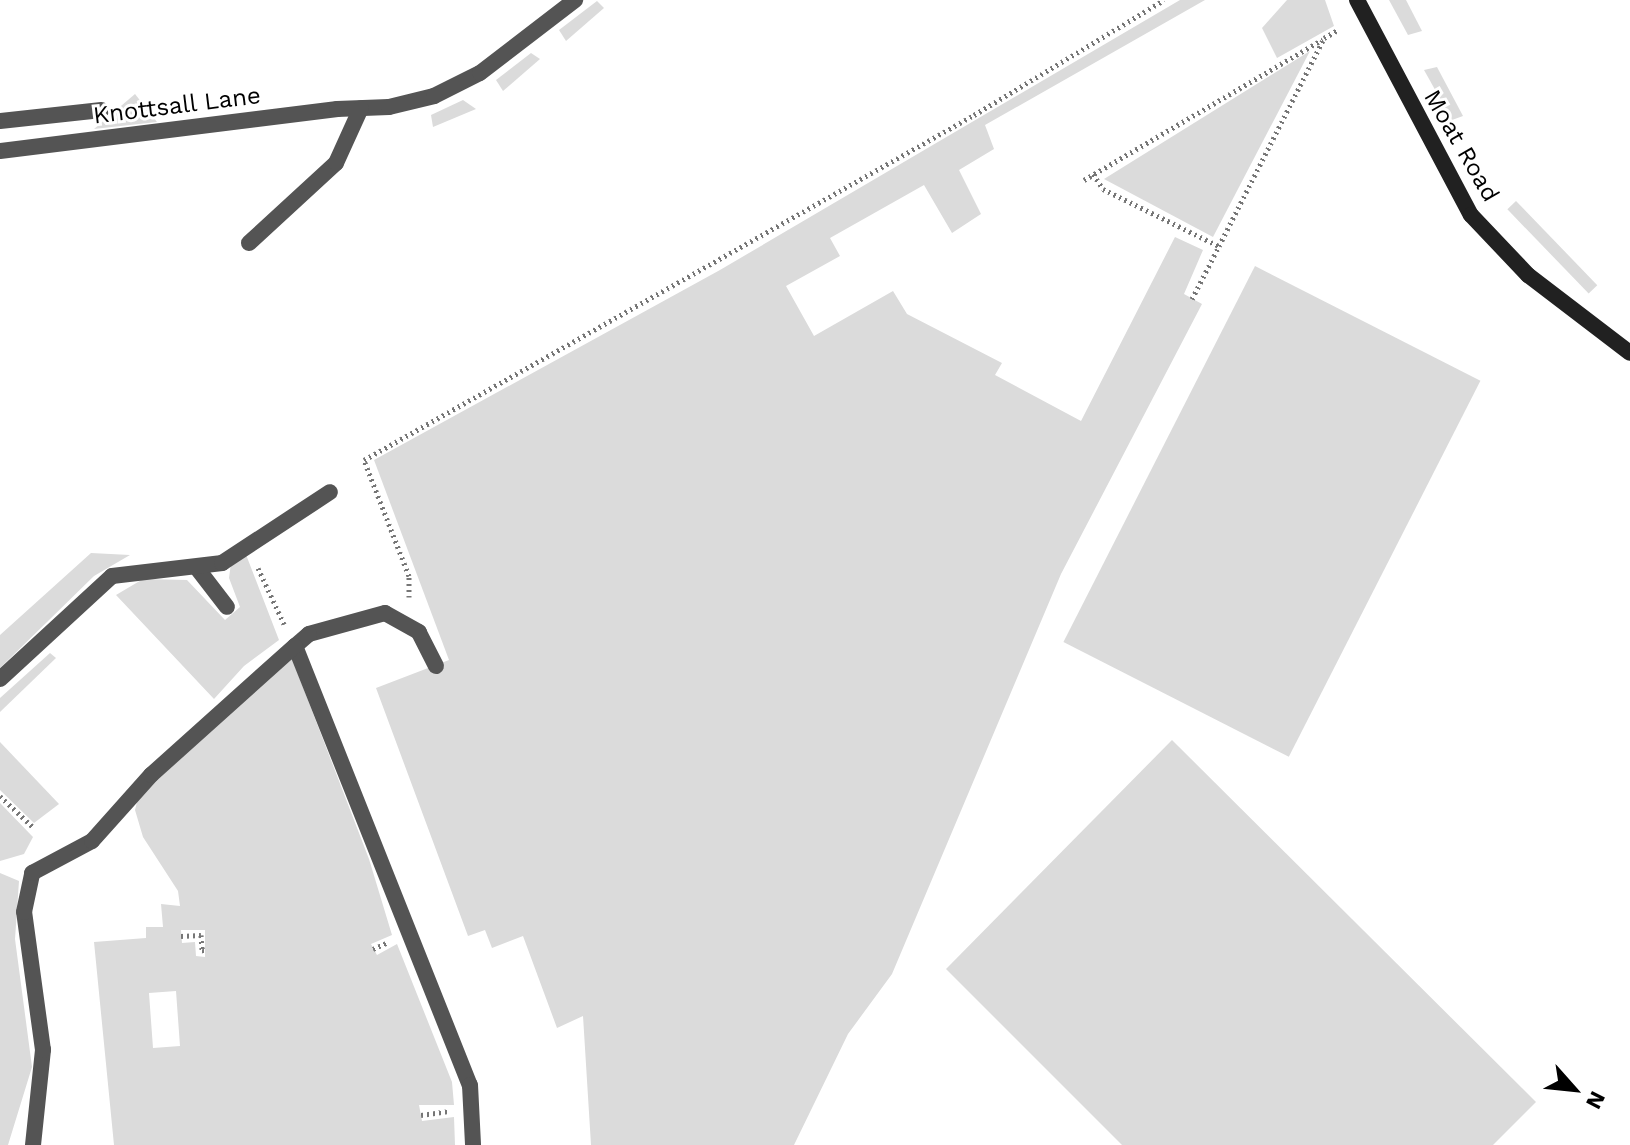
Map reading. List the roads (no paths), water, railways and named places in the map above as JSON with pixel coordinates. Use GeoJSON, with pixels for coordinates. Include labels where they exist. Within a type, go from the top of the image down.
{"type":"FeatureCollection","features":[{"type":"Feature","properties":{"kind":"street","name":"Knottsall Lane"},"geometry":{"type":"LineString","coordinates":[[1,147],[70,142],[361,108],[434,96],[480,73],[575,0]]}},
{"type":"Feature","properties":{"kind":"street","name":"Moat Road"},"geometry":{"type":"LineString","coordinates":[[1357,0],[1471,215],[1528,275],[1630,353]]}},
{"type":"Feature","properties":{"kind":"street"},"geometry":{"type":"LineString","coordinates":[[249,243],[336,163],[361,108]]}},
{"type":"Feature","properties":{"kind":"street"},"geometry":{"type":"LineString","coordinates":[[0,121],[101,110]]}},
{"type":"Feature","properties":{"kind":"street"},"geometry":{"type":"LineString","coordinates":[[69,114],[70,142]]}},
{"type":"Feature","properties":{"kind":"street"},"geometry":{"type":"LineString","coordinates":[[0,679],[112,576],[222,563],[330,492]]}},
{"type":"Feature","properties":{"kind":"street"},"geometry":{"type":"LineString","coordinates":[[197,568],[227,607]]}},
{"type":"Feature","properties":{"kind":"street"},"geometry":{"type":"LineString","coordinates":[[33,1145],[43,1050],[24,912],[32,873],[92,841],[162,764],[309,634],[385,613],[419,632],[436,666]]}},
{"type":"Feature","properties":{"kind":"street"},"geometry":{"type":"LineString","coordinates":[[295,646],[470,1085],[473,1145]]}}]}
